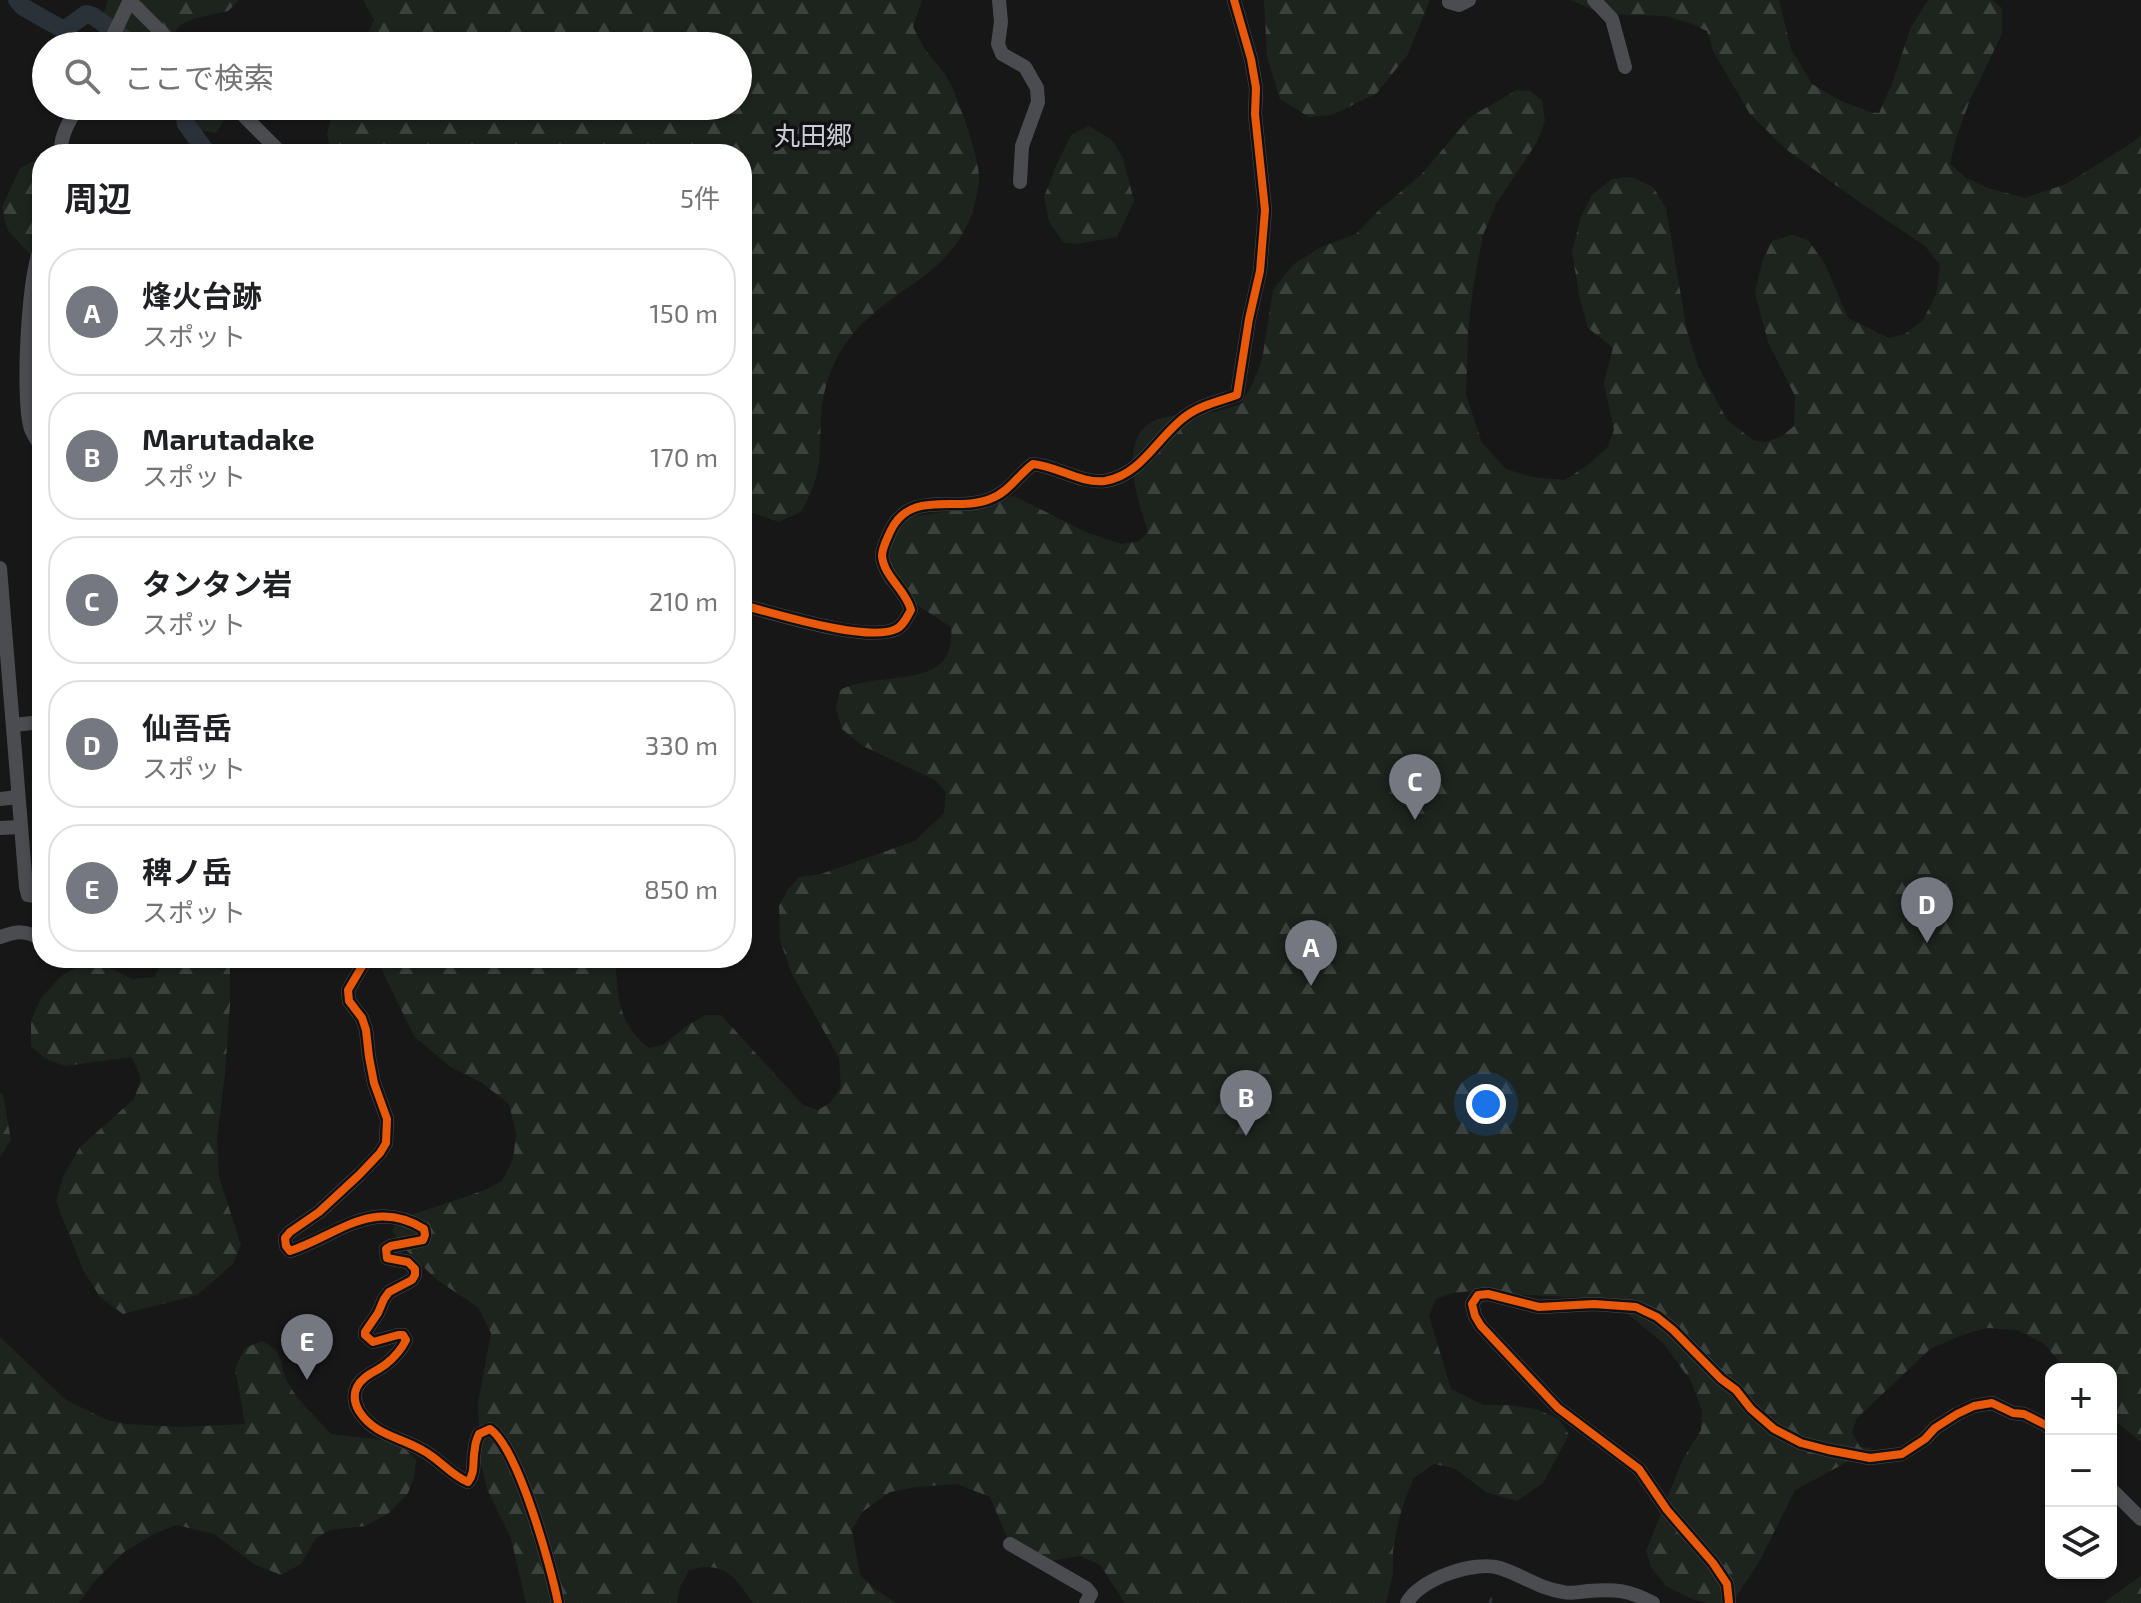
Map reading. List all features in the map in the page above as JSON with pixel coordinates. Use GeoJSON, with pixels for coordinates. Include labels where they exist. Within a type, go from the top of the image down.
{"type":"FeatureCollection","features":[{"type":"Feature","properties":{"kind":"street"},"geometry":{"type":"LineString","coordinates":[[115,32],[130,0],[161,32]]}},
{"type":"Feature","properties":{"kind":"street"},"geometry":{"type":"LineString","coordinates":[[1001,0],[998,44],[1002,54],[1025,67],[1037,88],[1038,102],[1022,146],[1020,182]]}},
{"type":"Feature","properties":{"kind":"street"},"geometry":{"type":"LineString","coordinates":[[752,607],[860,633],[887,632],[899,628],[911,610],[886,569],[882,555],[896,520],[905,513],[921,506],[978,503],[993,499],[1033,464],[1046,465],[1084,479],[1103,481],[1117,477],[1150,453],[1188,414],[1237,395],[1260,271],[1265,210],[1255,114],[1256,88],[1234,0]]}},
{"type":"Feature","properties":{"kind":"street"},"geometry":{"type":"LineString","coordinates":[[1449,0],[1459,5],[1469,0]]}},
{"type":"Feature","properties":{"kind":"street"},"geometry":{"type":"LineString","coordinates":[[1594,0],[1612,19],[1625,67]]}},
{"type":"Feature","properties":{"kind":"street"},"geometry":{"type":"LineString","coordinates":[[61,144],[70,120]]}},
{"type":"Feature","properties":{"kind":"street"},"geometry":{"type":"LineString","coordinates":[[248,120],[272,144]]}},
{"type":"Feature","properties":{"kind":"street"},"geometry":{"type":"LineString","coordinates":[[32,294],[26,382],[32,430]]}},
{"type":"Feature","properties":{"kind":"street"},"geometry":{"type":"LineString","coordinates":[[0,568],[5,696],[13,725],[7,747],[18,797],[26,887],[28,895],[32,896]]}},
{"type":"Feature","properties":{"kind":"street"},"geometry":{"type":"LineString","coordinates":[[13,725],[32,723]]}},
{"type":"Feature","properties":{"kind":"street"},"geometry":{"type":"LineString","coordinates":[[0,799],[18,797]]}},
{"type":"Feature","properties":{"kind":"street"},"geometry":{"type":"LineString","coordinates":[[0,828],[20,827]]}},
{"type":"Feature","properties":{"kind":"street"},"geometry":{"type":"LineString","coordinates":[[0,937],[17,931],[32,934]]}},
{"type":"Feature","properties":{"kind":"street"},"geometry":{"type":"LineString","coordinates":[[361,968],[348,990],[349,1001],[362,1018],[366,1030],[374,1083],[387,1119],[386,1143],[359,1175],[319,1212],[290,1232],[285,1238],[286,1246],[290,1251],[307,1245],[368,1217],[407,1220],[424,1229],[423,1240],[386,1249],[387,1258],[408,1262],[415,1269],[415,1275],[412,1280],[389,1292],[365,1335],[373,1342],[398,1335],[403,1335],[406,1340],[401,1351],[361,1380],[354,1392],[357,1407],[365,1420],[376,1429],[422,1449],[455,1478],[468,1482],[472,1479],[474,1448],[479,1434],[490,1429],[497,1433],[530,1503],[558,1603]]}},
{"type":"Feature","properties":{"kind":"street"},"geometry":{"type":"LineString","coordinates":[[1729,1603],[1727,1584],[1713,1563],[1667,1510],[1639,1469],[1558,1408],[1481,1326],[1472,1304],[1478,1295],[1488,1294],[1539,1307],[1594,1304],[1636,1307],[1657,1317],[1673,1330],[1774,1429],[1801,1443],[1828,1450],[1870,1458],[1902,1454],[1957,1414],[1974,1406],[1992,1403],[2045,1424]]}},
{"type":"Feature","properties":{"kind":"street"},"geometry":{"type":"LineString","coordinates":[[2117,1495],[2141,1519]]}},
{"type":"Feature","properties":{"kind":"street"},"geometry":{"type":"LineString","coordinates":[[1010,1544],[1086,1588],[1091,1594],[1086,1603]]}},
{"type":"Feature","properties":{"kind":"street"},"geometry":{"type":"LineString","coordinates":[[1407,1603],[1411,1595],[1428,1582],[1461,1569],[1481,1566],[1498,1567],[1547,1590],[1570,1593],[1633,1592],[1653,1603]]}},
{"type":"Feature","properties":{"kind":"green space"},"geometry":{"type":"Polygon","coordinates":[[[108,0],[239,0],[228,11],[196,18],[180,25],[175,32],[105,32],[108,0]]]}},
{"type":"Feature","properties":{"kind":"green space"},"geometry":{"type":"Polygon","coordinates":[[[363,0],[922,0],[913,27],[950,83],[977,160],[979,181],[971,215],[958,241],[941,261],[877,310],[839,354],[824,393],[816,479],[801,511],[779,522],[752,513],[752,144],[329,144],[327,135],[330,120],[752,120],[752,32],[368,32],[374,20],[363,0]]]}},
{"type":"Feature","properties":{"kind":"green space"},"geometry":{"type":"Polygon","coordinates":[[[1264,0],[1430,0],[1408,54],[1377,93],[1332,115],[1309,117],[1280,99],[1267,56],[1264,0]]]}},
{"type":"Feature","properties":{"kind":"green space"},"geometry":{"type":"Polygon","coordinates":[[[1570,0],[1779,0],[1791,49],[1812,84],[1841,101],[1879,113],[1911,27],[1928,0],[1992,0],[2002,8],[2002,34],[1970,100],[1950,164],[1966,178],[1988,188],[2025,198],[2066,184],[2141,135],[2141,1442],[2117,1422],[2117,1363],[2061,1363],[2043,1343],[2017,1330],[1987,1328],[1962,1335],[1930,1349],[1857,1418],[1852,1432],[1860,1447],[1873,1448],[1795,1490],[1759,1562],[1736,1597],[1721,1603],[1708,1603],[1666,1586],[1651,1567],[1646,1551],[1683,1459],[1701,1430],[1702,1411],[1691,1381],[1664,1344],[1628,1314],[1598,1299],[1481,1290],[1452,1293],[1436,1299],[1429,1316],[1451,1389],[1483,1405],[1536,1409],[1559,1419],[1569,1435],[1543,1483],[1517,1501],[1486,1492],[1454,1468],[1434,1464],[1414,1478],[1398,1523],[1393,1573],[1386,1603],[1125,1603],[1100,1565],[1079,1556],[1031,1564],[1012,1549],[990,1497],[957,1484],[890,1492],[862,1512],[852,1530],[860,1575],[896,1603],[753,1603],[727,1573],[701,1567],[689,1570],[680,1587],[677,1603],[526,1603],[511,1538],[487,1489],[480,1459],[478,1403],[491,1333],[478,1307],[437,1280],[402,1246],[392,1231],[400,1219],[485,1190],[502,1181],[513,1160],[516,1134],[509,1104],[482,1083],[449,1066],[414,1036],[381,968],[616,968],[625,1019],[638,1039],[649,1048],[663,1045],[705,1015],[721,1015],[803,1105],[818,1110],[830,1103],[841,1087],[839,1058],[792,974],[780,940],[779,906],[799,877],[821,874],[915,841],[944,813],[946,792],[935,780],[863,746],[842,729],[836,708],[840,690],[930,670],[942,662],[950,648],[951,627],[885,584],[876,560],[885,531],[892,520],[957,510],[1014,496],[1088,533],[1121,544],[1139,541],[1148,532],[1135,485],[1133,451],[1147,425],[1169,416],[1211,412],[1241,404],[1262,360],[1273,290],[1294,264],[1319,248],[1356,234],[1381,208],[1421,175],[1470,117],[1517,90],[1530,91],[1542,100],[1545,121],[1537,142],[1496,204],[1483,235],[1468,332],[1466,395],[1482,443],[1506,469],[1532,477],[1565,480],[1607,448],[1614,430],[1604,383],[1613,348],[1588,328],[1572,251],[1581,217],[1592,195],[1612,179],[1632,177],[1653,187],[1666,208],[1687,331],[1698,366],[1727,420],[1753,440],[1766,442],[1782,436],[1794,426],[1795,396],[1768,342],[1755,293],[1762,262],[1772,241],[1792,235],[1808,240],[1825,264],[1848,318],[1889,338],[1905,334],[1923,320],[1936,294],[1940,265],[1925,246],[1787,150],[1750,114],[1713,51],[1707,31],[1666,16],[1605,14],[1570,0]]]}},
{"type":"Feature","properties":{"kind":"green space"},"geometry":{"type":"Polygon","coordinates":[[[177,120],[224,120],[216,133],[199,130],[177,120]]]}},
{"type":"Feature","properties":{"kind":"green space"},"geometry":{"type":"Polygon","coordinates":[[[1089,126],[1112,140],[1123,158],[1134,201],[1117,237],[1075,244],[1063,242],[1049,221],[1044,197],[1071,135],[1089,126]]]}},
{"type":"Feature","properties":{"kind":"green space"},"geometry":{"type":"Polygon","coordinates":[[[32,162],[32,257],[7,229],[2,207],[20,168],[32,162]]]}},
{"type":"Feature","properties":{"kind":"green space"},"geometry":{"type":"Polygon","coordinates":[[[75,968],[110,968],[132,979],[154,977],[159,968],[230,968],[225,1073],[217,1137],[219,1177],[241,1245],[233,1264],[197,1295],[123,1314],[100,1297],[83,1270],[56,1201],[63,1177],[80,1147],[134,1099],[141,1079],[132,1057],[65,1066],[46,1059],[31,1046],[31,1021],[41,998],[62,975],[75,968]]]}},
{"type":"Feature","properties":{"kind":"green space"},"geometry":{"type":"Polygon","coordinates":[[[0,1092],[11,1140],[0,1157],[0,1092]]]}},
{"type":"Feature","properties":{"kind":"green space"},"geometry":{"type":"Polygon","coordinates":[[[0,1337],[66,1400],[107,1420],[182,1427],[245,1424],[235,1368],[245,1348],[262,1341],[276,1351],[294,1393],[331,1434],[398,1442],[416,1460],[414,1478],[408,1493],[389,1513],[365,1526],[330,1530],[316,1538],[301,1564],[281,1575],[254,1564],[214,1534],[176,1525],[124,1552],[94,1582],[79,1603],[0,1603],[0,1337]]]}},
{"type":"Feature","properties":{"kind":"green space"},"geometry":{"type":"Polygon","coordinates":[[[2141,1576],[2141,1603],[2103,1603],[2141,1576]]]}},
{"type":"Feature","properties":{"kind":"waterway"},"geometry":{"type":"LineString","coordinates":[[17,0],[23,7],[64,30],[86,14],[115,32]]}},
{"type":"Feature","properties":{"kind":"waterway"},"geometry":{"type":"LineString","coordinates":[[185,120],[201,144]]}},
{"type":"Feature","properties":{"kind":"waterway"},"geometry":{"type":"LineString","coordinates":[[1490,1603],[1491,1599]]}},
{"type":"Feature","properties":{"kind":"cycle path"},"geometry":{"type":"LineString","coordinates":[[752,608],[843,630],[883,632],[896,629],[911,610],[887,570],[882,553],[890,532],[909,510],[935,504],[977,503],[990,499],[1008,488],[1033,464],[1087,480],[1105,481],[1118,477],[1140,463],[1186,416],[1237,395],[1260,271],[1265,210],[1255,114],[1256,88],[1234,0]]}},
{"type":"Feature","properties":{"kind":"cycle path"},"geometry":{"type":"LineString","coordinates":[[361,968],[348,990],[349,1001],[362,1018],[366,1030],[374,1083],[387,1119],[386,1143],[359,1175],[319,1212],[290,1232],[285,1238],[286,1246],[290,1251],[371,1218],[405,1220],[424,1229],[423,1240],[386,1249],[387,1258],[408,1262],[415,1269],[415,1275],[412,1280],[389,1292],[365,1335],[373,1342],[398,1335],[403,1335],[406,1340],[392,1359],[360,1383],[355,1393],[356,1405],[372,1425],[428,1454],[468,1482],[479,1434],[490,1429],[501,1440],[522,1483],[541,1537],[558,1603]]}},
{"type":"Feature","properties":{"kind":"cycle path"},"geometry":{"type":"LineString","coordinates":[[1729,1603],[1727,1584],[1713,1563],[1667,1510],[1639,1469],[1558,1408],[1481,1326],[1472,1304],[1478,1295],[1488,1294],[1539,1307],[1594,1304],[1636,1307],[1657,1317],[1673,1330],[1774,1429],[1801,1443],[1828,1450],[1870,1458],[1902,1454],[1957,1414],[1974,1406],[1992,1403],[2045,1424]]}},
{"type":"Feature","properties":{"kind":"place","name":"タンタン岩"},"geometry":{"type":"Point","coordinates":[1415,820]}},
{"type":"Feature","properties":{"kind":"place","name":"仙吾岳"},"geometry":{"type":"Point","coordinates":[1927,943]}},
{"type":"Feature","properties":{"kind":"place","name":"烽火台跡"},"geometry":{"type":"Point","coordinates":[1311,986]}},
{"type":"Feature","properties":{"kind":"place","name":"Marutadake"},"geometry":{"type":"Point","coordinates":[1246,1136]}},
{"type":"Feature","properties":{"kind":"place","name":"稗ノ岳"},"geometry":{"type":"Point","coordinates":[307,1380]}},
{"type":"Feature","properties":{"kind":"district","name":"丸田郷"},"geometry":{"type":"Point","coordinates":[813,134]}}]}
